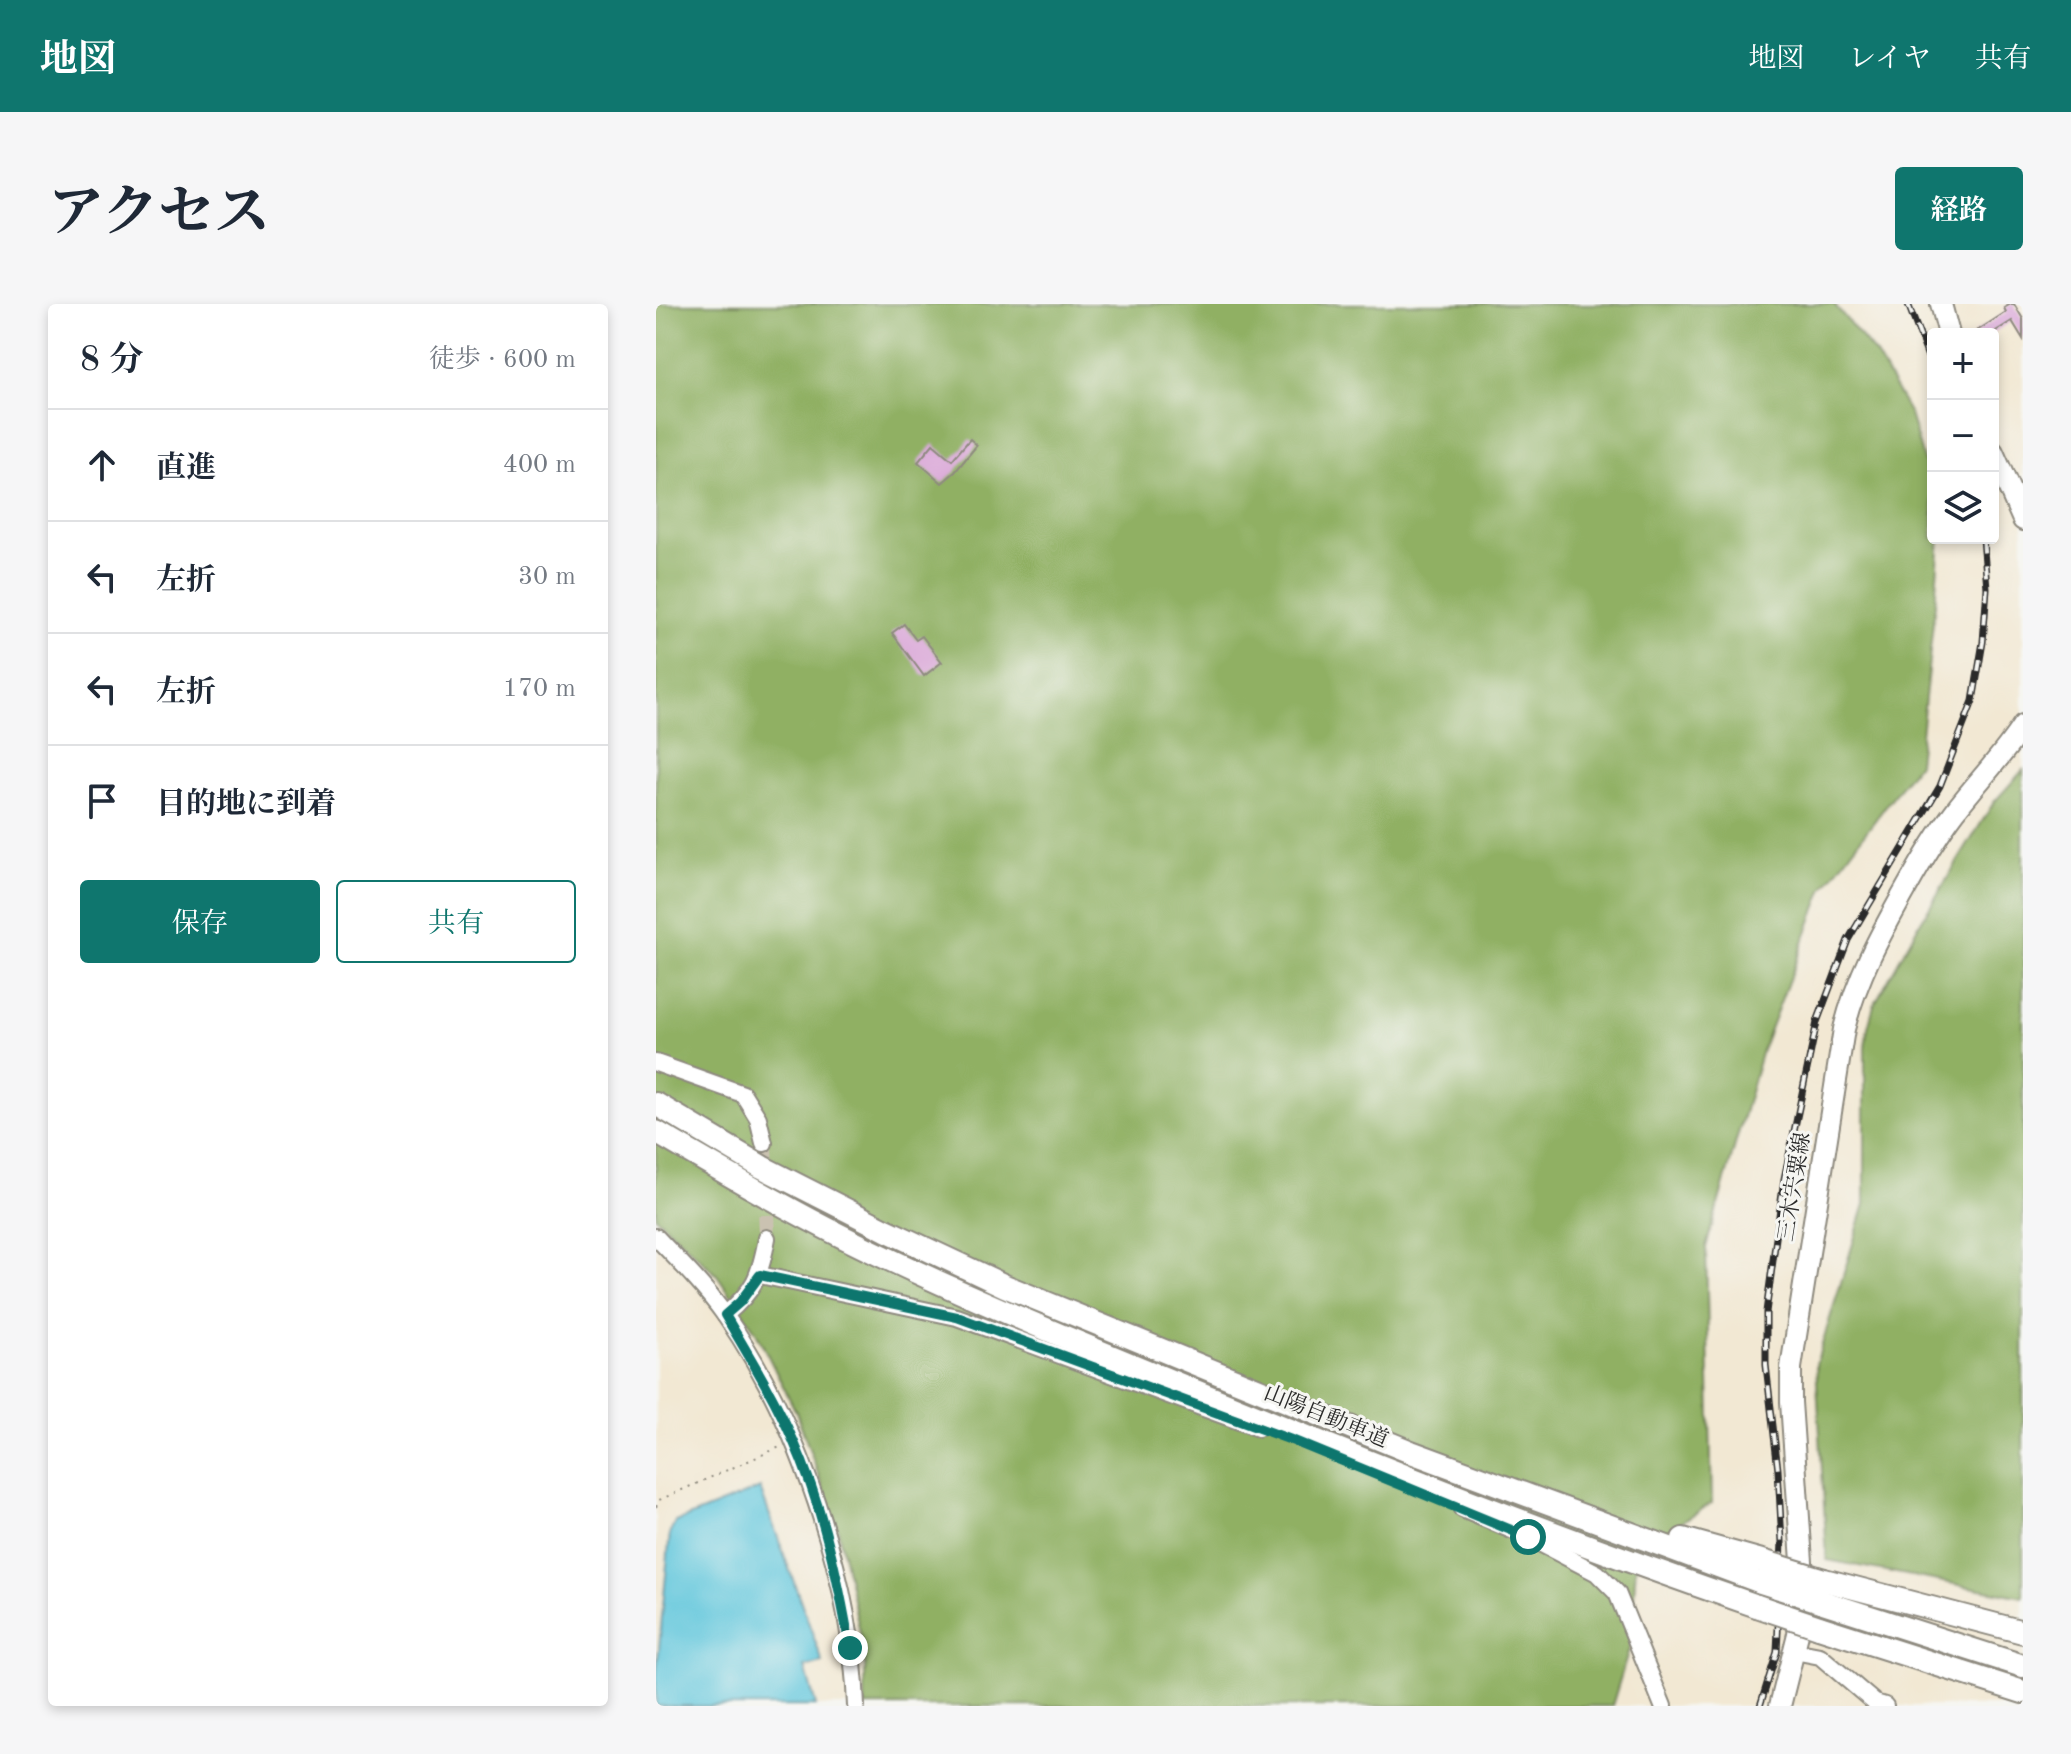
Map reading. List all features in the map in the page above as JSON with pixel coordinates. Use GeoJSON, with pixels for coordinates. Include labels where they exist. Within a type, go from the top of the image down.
{"type":"FeatureCollection","features":[{"type":"Feature","properties":{"kind":"highway","name":"山陽自動車道"},"geometry":{"type":"LineString","coordinates":[[656,1104],[762,1167],[1005,1286],[1411,1452],[1513,1489],[1822,1590]]}},
{"type":"Feature","properties":{"kind":"highway","name":"山陽自動車道"},"geometry":{"type":"LineString","coordinates":[[656,1132],[754,1190],[876,1253],[998,1309],[1421,1484],[1757,1606],[2023,1692]]}},
{"type":"Feature","properties":{"kind":"highway"},"geometry":{"type":"LineString","coordinates":[[1822,1590],[2023,1632]]}},
{"type":"Feature","properties":{"kind":"highway"},"geometry":{"type":"LineString","coordinates":[[1822,1590],[2023,1666]]}},
{"type":"Feature","properties":{"kind":"main road"},"geometry":{"type":"LineString","coordinates":[[1941,304],[1947,328]]}},
{"type":"Feature","properties":{"kind":"main road"},"geometry":{"type":"LineString","coordinates":[[1999,466],[2023,520]]}},
{"type":"Feature","properties":{"kind":"main road","name":"三木宍粟線"},"geometry":{"type":"LineString","coordinates":[[1780,1706],[1794,1651],[1803,1576],[1791,1368],[1850,1006],[1876,941],[1931,844],[2006,752],[2023,725]]}},
{"type":"Feature","properties":{"kind":"street"},"geometry":{"type":"LineString","coordinates":[[656,1063],[743,1094],[758,1118],[764,1143]]}},
{"type":"Feature","properties":{"kind":"street"},"geometry":{"type":"LineString","coordinates":[[656,1237],[725,1315],[794,1441],[840,1590],[856,1706]]}},
{"type":"Feature","properties":{"kind":"street"},"geometry":{"type":"LineString","coordinates":[[725,1315],[740,1302],[760,1275],[767,1238]]}},
{"type":"Feature","properties":{"kind":"street"},"geometry":{"type":"LineString","coordinates":[[760,1275],[957,1317],[1294,1441],[1528,1537],[1597,1573],[1617,1593],[1663,1706]]}},
{"type":"Feature","properties":{"kind":"street"},"geometry":{"type":"LineString","coordinates":[[1794,1651],[1820,1656],[1875,1703],[1885,1706]]}},
{"type":"Feature","properties":{"kind":"path"},"geometry":{"type":"LineString","coordinates":[[656,1507],[659,1500],[794,1441]]}},
{"type":"Feature","properties":{"kind":"green space"},"geometry":{"type":"Polygon","coordinates":[[[656,304],[1834,304],[1876,355],[1910,414],[1927,473],[1927,544],[1940,544],[1918,763],[1824,888],[1762,1050],[1706,1247],[1712,1503],[1637,1549],[1631,1643],[1612,1706],[865,1706],[865,1656],[838,1530],[796,1412],[756,1332],[717,1275],[656,1217],[656,304]]]}},
{"type":"Feature","properties":{"kind":"green space"},"geometry":{"type":"Polygon","coordinates":[[[2023,770],[2023,1597],[1827,1560],[1816,1364],[1865,1204],[1865,1047],[1874,1005],[1994,802],[2023,770]]]}},
{"type":"Feature","properties":{"kind":"water"},"geometry":{"type":"Polygon","coordinates":[[[760,1488],[823,1663],[805,1667],[816,1706],[656,1706],[670,1532],[676,1522],[760,1488]]]}},
{"type":"Feature","properties":{"kind":"building"},"geometry":{"type":"Polygon","coordinates":[[[2014,304],[2023,319],[2023,339],[2012,321],[1999,329],[1981,328],[2006,312],[2004,308],[2014,304]]]}},
{"type":"Feature","properties":{"kind":"building"},"geometry":{"type":"Polygon","coordinates":[[[970,439],[977,445],[942,483],[918,462],[933,444],[952,460],[970,439]]]}},
{"type":"Feature","properties":{"kind":"building"},"geometry":{"type":"Polygon","coordinates":[[[904,624],[916,640],[922,636],[942,662],[924,676],[892,633],[904,624]]]}},
{"type":"Feature","properties":{"kind":"tunnel"},"geometry":{"type":"LineString","coordinates":[[764,1143],[767,1238]]}},
{"type":"Feature","properties":{"kind":"railway"},"geometry":{"type":"LineString","coordinates":[[1908,304],[1927,354]]}},
{"type":"Feature","properties":{"kind":"railway"},"geometry":{"type":"LineString","coordinates":[[1760,1706],[1777,1652],[1782,1542],[1778,1470],[1766,1365],[1766,1312],[1784,1179],[1817,1022],[1848,940],[1940,786],[1973,701],[1983,642],[1987,588],[1983,544]]}},
{"type":"Feature","properties":{"kind":"route"},"geometry":{"type":"LineString","coordinates":[[850,1648],[840,1590],[823,1527],[794,1441],[725,1315],[740,1302],[760,1275],[957,1317],[1294,1441],[1528,1537]]}}]}
